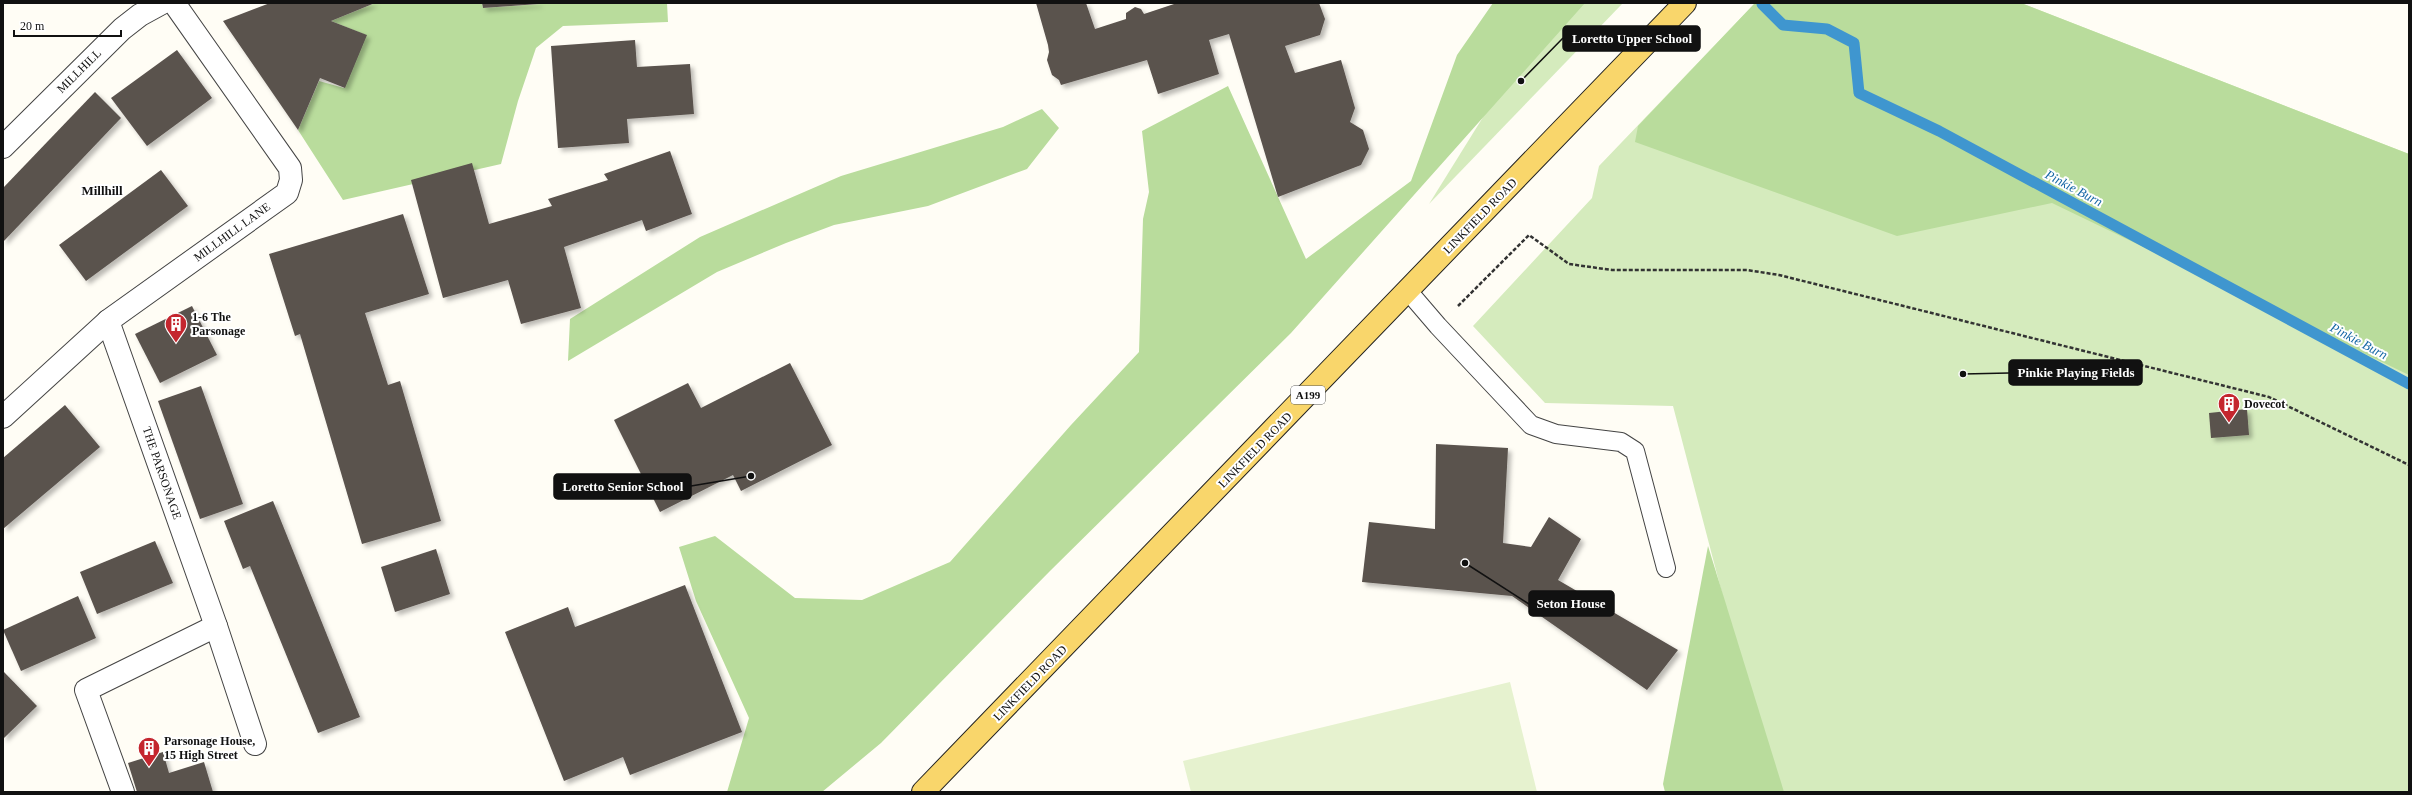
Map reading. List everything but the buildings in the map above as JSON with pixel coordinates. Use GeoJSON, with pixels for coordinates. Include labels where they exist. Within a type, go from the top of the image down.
{"type":"FeatureCollection","features":[{"type":"Feature","properties":{"kind":"main road","name":"LINKFIELD ROAD"},"geometry":{"type":"LineString","coordinates":[[923,792],[1685,3]]}},
{"type":"Feature","properties":{"kind":"street","name":"MILLHILL"},"geometry":{"type":"LineString","coordinates":[[3,147],[122,29],[140,15],[162,3]]}},
{"type":"Feature","properties":{"kind":"street","name":"MILLHILL LANE"},"geometry":{"type":"LineString","coordinates":[[3,417],[108,320],[286,193],[291,180],[290,168],[174,3]]}},
{"type":"Feature","properties":{"kind":"street","name":"THE PARSONAGE"},"geometry":{"type":"LineString","coordinates":[[108,320],[216,626],[255,744]]}},
{"type":"Feature","properties":{"kind":"street"},"geometry":{"type":"LineString","coordinates":[[123,792],[86,690],[216,626]]}},
{"type":"Feature","properties":{"kind":"lane"},"geometry":{"type":"LineString","coordinates":[[1408,291],[1438,326],[1531,426],[1556,434],[1621,442],[1635,451],[1666,568]]}},
{"type":"Feature","properties":{"kind":"path"},"geometry":{"type":"LineString","coordinates":[[1438,326],[1529,235],[1569,264],[1612,270],[1747,270],[1779,275],[2269,397],[2409,465]]}},
{"type":"Feature","properties":{"kind":"green space"},"geometry":{"type":"Polygon","coordinates":[[[375,3],[482,3],[483,8],[554,3],[667,3],[668,22],[563,26],[536,48],[518,101],[501,164],[343,200],[298,130],[319,81],[344,88],[366,35],[331,21],[375,3]]]}},
{"type":"Feature","properties":{"kind":"green space"},"geometry":{"type":"Polygon","coordinates":[[[1493,3],[1585,3],[1291,333],[1050,571],[881,743],[822,792],[727,792],[749,718],[696,601],[679,547],[715,536],[795,598],[862,600],[950,562],[1071,425],[1139,352],[1143,219],[1149,192],[1142,131],[1228,86],[1306,259],[1411,181],[1457,55],[1493,3]]]}},
{"type":"Feature","properties":{"kind":"green space"},"geometry":{"type":"Polygon","coordinates":[[[1554,3],[1623,3],[1429,204],[1554,3]]]}},
{"type":"Feature","properties":{"kind":"green space"},"geometry":{"type":"Polygon","coordinates":[[[1755,3],[2021,3],[2409,154],[2409,792],[1774,792],[1673,406],[1545,403],[1473,326],[1592,198],[1599,166],[1755,3]]]}},
{"type":"Feature","properties":{"kind":"green space"},"geometry":{"type":"Polygon","coordinates":[[[1755,3],[2021,3],[2409,154],[2409,375],[2052,203],[1897,236],[1635,142],[1638,126],[1755,3]]]}},
{"type":"Feature","properties":{"kind":"green space"},"geometry":{"type":"Polygon","coordinates":[[[1042,109],[1059,128],[1027,169],[928,206],[834,225],[786,243],[717,272],[568,361],[570,319],[700,237],[841,176],[1003,127],[1042,109]]]}},
{"type":"Feature","properties":{"kind":"green space"},"geometry":{"type":"Polygon","coordinates":[[[1708,546],[1784,792],[1665,792],[1663,784],[1708,546]]]}},
{"type":"Feature","properties":{"kind":"green space"},"geometry":{"type":"Polygon","coordinates":[[[1510,682],[1537,792],[1191,792],[1183,761],[1510,682]]]}},
{"type":"Feature","properties":{"kind":"waterway","name":"Pinkie Burn"},"geometry":{"type":"LineString","coordinates":[[1762,4],[1783,25],[1827,29],[1854,43],[1859,93],[1939,131],[2409,384]]}},
{"type":"Feature","properties":{"kind":"place","name":"Loretto Upper School"},"geometry":{"type":"Point","coordinates":[1521,81]}},
{"type":"Feature","properties":{"kind":"place","name":"1-6 The Parsonage"},"geometry":{"type":"Point","coordinates":[176,344]}},
{"type":"Feature","properties":{"kind":"place","name":"Pinkie Playing Fields"},"geometry":{"type":"Point","coordinates":[1963,374]}},
{"type":"Feature","properties":{"kind":"place","name":"Dovecot"},"geometry":{"type":"Point","coordinates":[2229,424]}},
{"type":"Feature","properties":{"kind":"place","name":"Loretto Senior School"},"geometry":{"type":"Point","coordinates":[751,476]}},
{"type":"Feature","properties":{"kind":"place","name":"Seton House"},"geometry":{"type":"Point","coordinates":[1465,563]}},
{"type":"Feature","properties":{"kind":"place","name":"Parsonage House, 15 High Street"},"geometry":{"type":"Point","coordinates":[149,768]}},
{"type":"Feature","properties":{"kind":"district","name":"Millhill"},"geometry":{"type":"Point","coordinates":[102,190]}}]}
